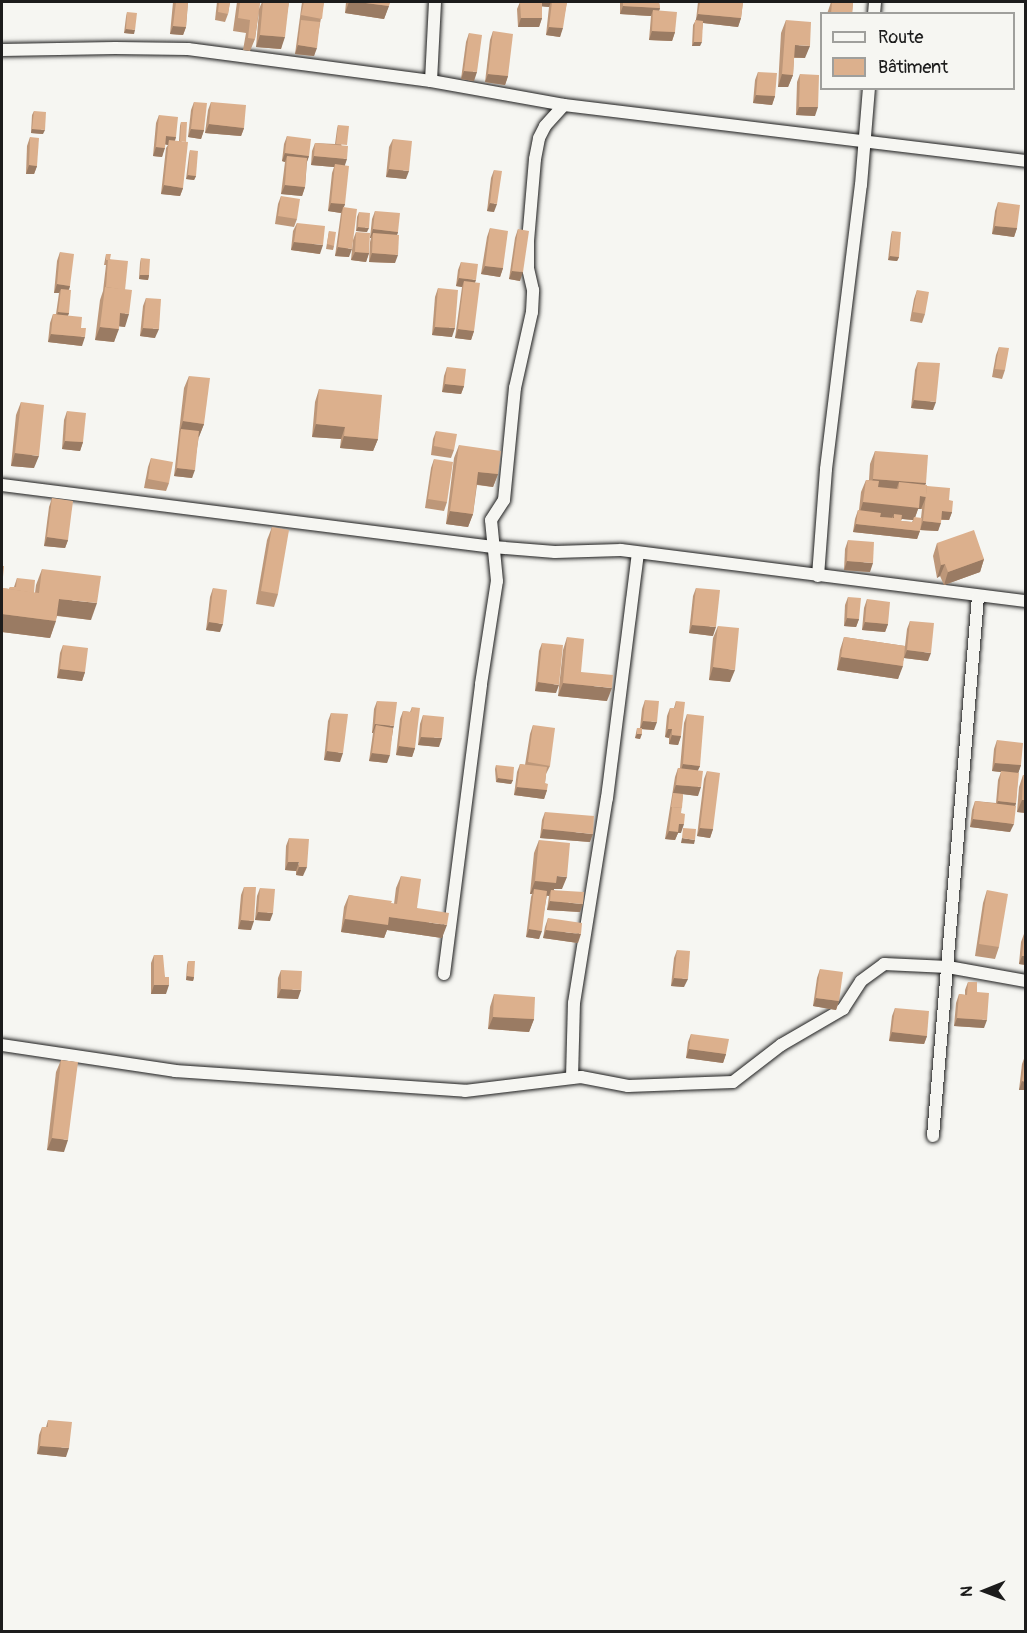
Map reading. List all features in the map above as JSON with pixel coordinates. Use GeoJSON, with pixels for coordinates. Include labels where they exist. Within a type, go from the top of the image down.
{"type":"FeatureCollection","features":[{"type":"Feature","properties":{"kind":"street"},"geometry":{"type":"LineString","coordinates":[[431,81],[435,2]]}},
{"type":"Feature","properties":{"kind":"street"},"geometry":{"type":"LineString","coordinates":[[2,50],[115,48],[188,50],[431,81],[564,105],[1026,161]]}},
{"type":"Feature","properties":{"kind":"street"},"geometry":{"type":"LineString","coordinates":[[818,576],[826,469],[861,185],[869,90]]}},
{"type":"Feature","properties":{"kind":"street"},"geometry":{"type":"LineString","coordinates":[[444,974],[481,684],[497,581],[491,520],[504,500],[515,388],[532,312],[533,290],[528,268],[528,241],[535,159],[539,138],[545,126],[564,105]]}},
{"type":"Feature","properties":{"kind":"street"},"geometry":{"type":"LineString","coordinates":[[2,485],[493,547],[555,552],[638,553],[978,597],[1026,601]]}},
{"type":"Feature","properties":{"kind":"street"},"geometry":{"type":"LineString","coordinates":[[572,1078],[574,1003],[607,798],[638,553]]}},
{"type":"Feature","properties":{"kind":"street"},"geometry":{"type":"LineString","coordinates":[[933,1136],[978,597]]}},
{"type":"Feature","properties":{"kind":"street"},"geometry":{"type":"LineString","coordinates":[[2,1046],[175,1071],[465,1091],[581,1077],[628,1086],[733,1082],[781,1045],[843,1010],[861,981],[884,964],[948,967],[1026,981]]}},
{"type":"Feature","properties":{"kind":"building"},"geometry":{"type":"Polygon","coordinates":[[[176,2],[188,2],[186,27],[173,26],[176,2]]]}},
{"type":"Feature","properties":{"kind":"building"},"geometry":{"type":"Polygon","coordinates":[[[219,2],[230,2],[228,14],[218,12],[219,2]]]}},
{"type":"Feature","properties":{"kind":"building"},"geometry":{"type":"Polygon","coordinates":[[[240,2],[260,2],[255,39],[248,38],[250,20],[238,18],[240,2]]]}},
{"type":"Feature","properties":{"kind":"building"},"geometry":{"type":"Polygon","coordinates":[[[263,2],[289,2],[285,37],[260,35],[263,2]]]}},
{"type":"Feature","properties":{"kind":"building"},"geometry":{"type":"Polygon","coordinates":[[[304,2],[324,2],[322,19],[301,15],[304,2]]]}},
{"type":"Feature","properties":{"kind":"building"},"geometry":{"type":"Polygon","coordinates":[[[358,2],[390,2],[389,6],[358,2]]]}},
{"type":"Feature","properties":{"kind":"building"},"geometry":{"type":"Polygon","coordinates":[[[520,2],[542,2],[542,18],[521,18],[520,2]]]}},
{"type":"Feature","properties":{"kind":"building"},"geometry":{"type":"Polygon","coordinates":[[[552,2],[567,2],[563,28],[549,27],[552,2]]]}},
{"type":"Feature","properties":{"kind":"building"},"geometry":{"type":"Polygon","coordinates":[[[623,2],[659,2],[660,8],[623,6],[623,2]]]}},
{"type":"Feature","properties":{"kind":"building"},"geometry":{"type":"Polygon","coordinates":[[[700,2],[743,2],[741,18],[698,14],[700,2]]]}},
{"type":"Feature","properties":{"kind":"building"},"geometry":{"type":"Polygon","coordinates":[[[832,2],[853,2],[852,12],[831,12],[832,2]]]}},
{"type":"Feature","properties":{"kind":"building"},"geometry":{"type":"Polygon","coordinates":[[[653,10],[677,12],[675,32],[652,31],[653,10]]]}},
{"type":"Feature","properties":{"kind":"building"},"geometry":{"type":"Polygon","coordinates":[[[127,12],[137,13],[135,30],[126,29],[127,12]]]}},
{"type":"Feature","properties":{"kind":"building"},"geometry":{"type":"Polygon","coordinates":[[[301,20],[320,22],[317,48],[298,45],[301,20]]]}},
{"type":"Feature","properties":{"kind":"building"},"geometry":{"type":"Polygon","coordinates":[[[695,20],[703,21],[702,42],[694,42],[695,20]]]}},
{"type":"Feature","properties":{"kind":"building"},"geometry":{"type":"Polygon","coordinates":[[[786,20],[811,22],[810,46],[795,45],[793,75],[782,74],[786,20]]]}},
{"type":"Feature","properties":{"kind":"building"},"geometry":{"type":"Polygon","coordinates":[[[493,31],[513,34],[508,76],[488,74],[493,31]]]}},
{"type":"Feature","properties":{"kind":"building"},"geometry":{"type":"Polygon","coordinates":[[[469,33],[482,35],[477,72],[464,71],[469,33]]]}},
{"type":"Feature","properties":{"kind":"building"},"geometry":{"type":"Polygon","coordinates":[[[758,72],[777,73],[775,96],[756,95],[758,72]]]}},
{"type":"Feature","properties":{"kind":"building"},"geometry":{"type":"Polygon","coordinates":[[[800,74],[819,75],[818,107],[799,107],[800,74]]]}},
{"type":"Feature","properties":{"kind":"building"},"geometry":{"type":"Polygon","coordinates":[[[194,102],[207,103],[204,130],[191,129],[194,102]]]}},
{"type":"Feature","properties":{"kind":"building"},"geometry":{"type":"Polygon","coordinates":[[[211,102],[246,105],[244,128],[209,124],[211,102]]]}},
{"type":"Feature","properties":{"kind":"building"},"geometry":{"type":"Polygon","coordinates":[[[34,111],[46,112],[45,130],[32,129],[34,111]]]}},
{"type":"Feature","properties":{"kind":"building"},"geometry":{"type":"Polygon","coordinates":[[[159,115],[178,117],[176,137],[166,136],[165,148],[156,147],[159,115]]]}},
{"type":"Feature","properties":{"kind":"building"},"geometry":{"type":"Polygon","coordinates":[[[181,122],[187,122],[186,142],[180,141],[181,122]]]}},
{"type":"Feature","properties":{"kind":"building"},"geometry":{"type":"Polygon","coordinates":[[[338,125],[349,126],[347,145],[336,144],[338,125]]]}},
{"type":"Feature","properties":{"kind":"building"},"geometry":{"type":"Polygon","coordinates":[[[287,136],[311,139],[309,156],[285,153],[287,136]]]}},
{"type":"Feature","properties":{"kind":"building"},"geometry":{"type":"Polygon","coordinates":[[[30,137],[39,138],[37,166],[29,165],[30,137]]]}},
{"type":"Feature","properties":{"kind":"building"},"geometry":{"type":"Polygon","coordinates":[[[393,139],[412,141],[409,171],[389,169],[393,139]]]}},
{"type":"Feature","properties":{"kind":"building"},"geometry":{"type":"Polygon","coordinates":[[[169,140],[188,142],[183,188],[164,185],[169,140]]]}},
{"type":"Feature","properties":{"kind":"building"},"geometry":{"type":"Polygon","coordinates":[[[315,143],[348,146],[347,159],[314,156],[315,143]]]}},
{"type":"Feature","properties":{"kind":"building"},"geometry":{"type":"Polygon","coordinates":[[[190,150],[198,151],[196,176],[188,175],[190,150]]]}},
{"type":"Feature","properties":{"kind":"building"},"geometry":{"type":"Polygon","coordinates":[[[287,156],[307,158],[305,187],[285,185],[287,156]]]}},
{"type":"Feature","properties":{"kind":"building"},"geometry":{"type":"Polygon","coordinates":[[[335,164],[349,166],[345,204],[331,203],[335,164]]]}},
{"type":"Feature","properties":{"kind":"building"},"geometry":{"type":"Polygon","coordinates":[[[494,170],[502,171],[497,204],[490,203],[494,170]]]}},
{"type":"Feature","properties":{"kind":"building"},"geometry":{"type":"Polygon","coordinates":[[[281,196],[300,199],[297,219],[278,216],[281,196]]]}},
{"type":"Feature","properties":{"kind":"building"},"geometry":{"type":"Polygon","coordinates":[[[998,202],[1020,205],[1017,228],[995,226],[998,202]]]}},
{"type":"Feature","properties":{"kind":"building"},"geometry":{"type":"Polygon","coordinates":[[[343,207],[357,209],[352,249],[338,247],[343,207]]]}},
{"type":"Feature","properties":{"kind":"building"},"geometry":{"type":"Polygon","coordinates":[[[375,211],[400,213],[398,232],[373,229],[375,211]]]}},
{"type":"Feature","properties":{"kind":"building"},"geometry":{"type":"Polygon","coordinates":[[[359,212],[370,213],[369,228],[358,227],[359,212]]]}},
{"type":"Feature","properties":{"kind":"building"},"geometry":{"type":"Polygon","coordinates":[[[297,223],[325,226],[323,245],[294,242],[297,223]]]}},
{"type":"Feature","properties":{"kind":"building"},"geometry":{"type":"Polygon","coordinates":[[[490,228],[508,231],[503,268],[485,266],[490,228]]]}},
{"type":"Feature","properties":{"kind":"building"},"geometry":{"type":"Polygon","coordinates":[[[518,229],[529,231],[523,272],[512,271],[518,229]]]}},
{"type":"Feature","properties":{"kind":"building"},"geometry":{"type":"Polygon","coordinates":[[[329,231],[336,232],[334,246],[327,244],[329,231]]]}},
{"type":"Feature","properties":{"kind":"building"},"geometry":{"type":"Polygon","coordinates":[[[892,231],[901,232],[899,257],[890,256],[892,231]]]}},
{"type":"Feature","properties":{"kind":"building"},"geometry":{"type":"Polygon","coordinates":[[[356,232],[370,233],[369,253],[355,252],[356,232]]]}},
{"type":"Feature","properties":{"kind":"building"},"geometry":{"type":"Polygon","coordinates":[[[373,233],[399,235],[398,255],[372,253],[373,233]]]}},
{"type":"Feature","properties":{"kind":"building"},"geometry":{"type":"Polygon","coordinates":[[[60,252],[74,254],[70,286],[57,284],[60,252]]]}},
{"type":"Feature","properties":{"kind":"building"},"geometry":{"type":"Polygon","coordinates":[[[106,254],[111,254],[110,259],[106,260],[106,254]]]}},
{"type":"Feature","properties":{"kind":"building"},"geometry":{"type":"Polygon","coordinates":[[[141,258],[150,259],[149,275],[140,275],[141,258]]]}},
{"type":"Feature","properties":{"kind":"building"},"geometry":{"type":"Polygon","coordinates":[[[108,259],[128,261],[125,290],[106,287],[108,259]]]}},
{"type":"Feature","properties":{"kind":"building"},"geometry":{"type":"Polygon","coordinates":[[[461,262],[478,264],[476,280],[459,278],[461,262]]]}},
{"type":"Feature","properties":{"kind":"building"},"geometry":{"type":"Polygon","coordinates":[[[464,281],[480,283],[474,331],[458,329],[464,281]]]}},
{"type":"Feature","properties":{"kind":"building"},"geometry":{"type":"Polygon","coordinates":[[[105,287],[132,290],[129,314],[120,313],[119,329],[100,327],[105,287]]]}},
{"type":"Feature","properties":{"kind":"building"},"geometry":{"type":"Polygon","coordinates":[[[438,288],[458,290],[455,328],[435,327],[438,288]]]}},
{"type":"Feature","properties":{"kind":"building"},"geometry":{"type":"Polygon","coordinates":[[[61,289],[71,290],[69,313],[58,312],[61,289]]]}},
{"type":"Feature","properties":{"kind":"building"},"geometry":{"type":"Polygon","coordinates":[[[917,290],[929,292],[925,314],[913,312],[917,290]]]}},
{"type":"Feature","properties":{"kind":"building"},"geometry":{"type":"Polygon","coordinates":[[[146,298],[161,299],[159,329],[143,328],[146,298]]]}},
{"type":"Feature","properties":{"kind":"building"},"geometry":{"type":"Polygon","coordinates":[[[53,314],[82,317],[81,328],[86,328],[85,337],[51,334],[53,314]]]}},
{"type":"Feature","properties":{"kind":"building"},"geometry":{"type":"Polygon","coordinates":[[[999,347],[1009,348],[1005,370],[995,369],[999,347]]]}},
{"type":"Feature","properties":{"kind":"building"},"geometry":{"type":"Polygon","coordinates":[[[918,362],[940,363],[936,402],[914,400],[918,362]]]}},
{"type":"Feature","properties":{"kind":"building"},"geometry":{"type":"Polygon","coordinates":[[[447,367],[466,369],[464,386],[445,384],[447,367]]]}},
{"type":"Feature","properties":{"kind":"building"},"geometry":{"type":"Polygon","coordinates":[[[189,376],[210,378],[204,424],[183,421],[189,376]]]}},
{"type":"Feature","properties":{"kind":"building"},"geometry":{"type":"Polygon","coordinates":[[[319,389],[382,395],[378,439],[344,436],[345,427],[316,424],[319,389]]]}},
{"type":"Feature","properties":{"kind":"building"},"geometry":{"type":"Polygon","coordinates":[[[21,402],[44,405],[39,456],[15,453],[21,402]]]}},
{"type":"Feature","properties":{"kind":"building"},"geometry":{"type":"Polygon","coordinates":[[[67,411],[86,413],[83,442],[65,441],[67,411]]]}},
{"type":"Feature","properties":{"kind":"building"},"geometry":{"type":"Polygon","coordinates":[[[181,429],[199,431],[195,470],[177,468],[181,429]]]}},
{"type":"Feature","properties":{"kind":"building"},"geometry":{"type":"Polygon","coordinates":[[[436,431],[457,434],[454,450],[434,446],[436,431]]]}},
{"type":"Feature","properties":{"kind":"building"},"geometry":{"type":"Polygon","coordinates":[[[459,445],[501,451],[498,474],[478,472],[473,514],[450,511],[459,445]]]}},
{"type":"Feature","properties":{"kind":"building"},"geometry":{"type":"Polygon","coordinates":[[[875,451],[928,455],[926,483],[873,479],[875,451]]]}},
{"type":"Feature","properties":{"kind":"building"},"geometry":{"type":"Polygon","coordinates":[[[151,458],[173,462],[169,483],[148,479],[151,458]]]}},
{"type":"Feature","properties":{"kind":"building"},"geometry":{"type":"Polygon","coordinates":[[[434,459],[453,462],[447,502],[428,499],[434,459]]]}},
{"type":"Feature","properties":{"kind":"building"},"geometry":{"type":"Polygon","coordinates":[[[866,480],[879,481],[878,487],[898,489],[899,482],[927,485],[926,497],[920,496],[919,508],[863,502],[866,480]]]}},
{"type":"Feature","properties":{"kind":"building"},"geometry":{"type":"Polygon","coordinates":[[[927,486],[950,488],[949,500],[953,501],[952,512],[942,511],[941,523],[923,521],[927,486]]]}},
{"type":"Feature","properties":{"kind":"building"},"geometry":{"type":"Polygon","coordinates":[[[52,498],[73,501],[68,540],[47,537],[52,498]]]}},
{"type":"Feature","properties":{"kind":"building"},"geometry":{"type":"Polygon","coordinates":[[[858,510],[881,513],[880,517],[894,518],[894,514],[902,515],[901,521],[913,522],[914,517],[922,518],[920,531],[856,524],[858,510]]]}},
{"type":"Feature","properties":{"kind":"building"},"geometry":{"type":"Polygon","coordinates":[[[272,527],[289,530],[278,594],[261,591],[272,527]]]}},
{"type":"Feature","properties":{"kind":"building"},"geometry":{"type":"Polygon","coordinates":[[[974,530],[984,559],[948,572],[945,564],[941,565],[937,543],[974,530]]]}},
{"type":"Feature","properties":{"kind":"building"},"geometry":{"type":"Polygon","coordinates":[[[848,540],[874,542],[873,563],[847,561],[848,540]]]}},
{"type":"Feature","properties":{"kind":"building"},"geometry":{"type":"Polygon","coordinates":[[[42,569],[101,576],[97,603],[59,599],[56,621],[2,614],[2,588],[39,593],[42,569]]]}},
{"type":"Feature","properties":{"kind":"building"},"geometry":{"type":"Polygon","coordinates":[[[17,578],[35,580],[34,593],[9,589],[16,587],[17,578]]]}},
{"type":"Feature","properties":{"kind":"building"},"geometry":{"type":"Polygon","coordinates":[[[213,588],[227,590],[223,624],[209,622],[213,588]]]}},
{"type":"Feature","properties":{"kind":"building"},"geometry":{"type":"Polygon","coordinates":[[[696,588],[720,590],[716,627],[692,625],[696,588]]]}},
{"type":"Feature","properties":{"kind":"building"},"geometry":{"type":"Polygon","coordinates":[[[848,597],[861,598],[859,619],[847,618],[848,597]]]}},
{"type":"Feature","properties":{"kind":"building"},"geometry":{"type":"Polygon","coordinates":[[[867,599],[890,602],[888,624],[865,622],[867,599]]]}},
{"type":"Feature","properties":{"kind":"building"},"geometry":{"type":"Polygon","coordinates":[[[910,621],[934,623],[931,653],[907,650],[910,621]]]}},
{"type":"Feature","properties":{"kind":"building"},"geometry":{"type":"Polygon","coordinates":[[[718,626],[739,628],[735,670],[713,667],[718,626]]]}},
{"type":"Feature","properties":{"kind":"building"},"geometry":{"type":"Polygon","coordinates":[[[567,637],[584,639],[581,672],[613,675],[612,688],[563,683],[567,637]]]}},
{"type":"Feature","properties":{"kind":"building"},"geometry":{"type":"Polygon","coordinates":[[[844,637],[905,646],[903,666],[841,657],[844,637]]]}},
{"type":"Feature","properties":{"kind":"building"},"geometry":{"type":"Polygon","coordinates":[[[542,643],[563,645],[559,685],[538,682],[542,643]]]}},
{"type":"Feature","properties":{"kind":"building"},"geometry":{"type":"Polygon","coordinates":[[[63,645],[88,648],[85,672],[60,669],[63,645]]]}},
{"type":"Feature","properties":{"kind":"building"},"geometry":{"type":"Polygon","coordinates":[[[645,700],[659,701],[657,722],[643,721],[645,700]]]}},
{"type":"Feature","properties":{"kind":"building"},"geometry":{"type":"Polygon","coordinates":[[[377,701],[397,702],[394,726],[375,724],[377,701]]]}},
{"type":"Feature","properties":{"kind":"building"},"geometry":{"type":"Polygon","coordinates":[[[676,701],[685,702],[681,736],[672,735],[672,729],[668,729],[670,708],[675,708],[676,701]]]}},
{"type":"Feature","properties":{"kind":"building"},"geometry":{"type":"Polygon","coordinates":[[[412,707],[420,708],[415,748],[399,746],[403,711],[411,712],[412,707]]]}},
{"type":"Feature","properties":{"kind":"building"},"geometry":{"type":"Polygon","coordinates":[[[331,713],[348,714],[343,753],[327,751],[331,713]]]}},
{"type":"Feature","properties":{"kind":"building"},"geometry":{"type":"Polygon","coordinates":[[[687,714],[704,716],[700,766],[683,764],[687,714]]]}},
{"type":"Feature","properties":{"kind":"building"},"geometry":{"type":"Polygon","coordinates":[[[423,715],[444,717],[442,738],[421,737],[423,715]]]}},
{"type":"Feature","properties":{"kind":"building"},"geometry":{"type":"Polygon","coordinates":[[[376,725],[393,728],[390,755],[372,753],[376,725]]]}},
{"type":"Feature","properties":{"kind":"building"},"geometry":{"type":"Polygon","coordinates":[[[533,725],[555,728],[550,766],[528,762],[533,725]]]}},
{"type":"Feature","properties":{"kind":"building"},"geometry":{"type":"Polygon","coordinates":[[[637,728],[642,728],[642,734],[637,734],[637,728]]]}},
{"type":"Feature","properties":{"kind":"building"},"geometry":{"type":"Polygon","coordinates":[[[997,740],[1023,743],[1021,765],[995,763],[997,740]]]}},
{"type":"Feature","properties":{"kind":"building"},"geometry":{"type":"Polygon","coordinates":[[[520,764],[547,767],[545,783],[548,784],[547,790],[517,787],[520,764]]]}},
{"type":"Feature","properties":{"kind":"building"},"geometry":{"type":"Polygon","coordinates":[[[496,765],[514,767],[513,780],[498,778],[496,765]]]}},
{"type":"Feature","properties":{"kind":"building"},"geometry":{"type":"Polygon","coordinates":[[[678,768],[703,771],[701,787],[676,785],[678,768]]]}},
{"type":"Feature","properties":{"kind":"building"},"geometry":{"type":"Polygon","coordinates":[[[707,771],[720,773],[713,829],[700,828],[707,771]]]}},
{"type":"Feature","properties":{"kind":"building"},"geometry":{"type":"Polygon","coordinates":[[[1001,771],[1019,773],[1016,803],[998,801],[1001,771]]]}},
{"type":"Feature","properties":{"kind":"building"},"geometry":{"type":"Polygon","coordinates":[[[1023,775],[1026,775],[1026,800],[1022,800],[1023,775]]]}},
{"type":"Feature","properties":{"kind":"building"},"geometry":{"type":"Polygon","coordinates":[[[673,793],[683,794],[682,808],[671,807],[673,793]]]}},
{"type":"Feature","properties":{"kind":"building"},"geometry":{"type":"Polygon","coordinates":[[[975,801],[1016,806],[1014,824],[973,819],[975,801]]]}},
{"type":"Feature","properties":{"kind":"building"},"geometry":{"type":"Polygon","coordinates":[[[672,807],[681,808],[681,813],[685,814],[684,824],[679,824],[678,832],[669,831],[672,807]]]}},
{"type":"Feature","properties":{"kind":"building"},"geometry":{"type":"Polygon","coordinates":[[[545,812],[594,816],[593,834],[543,829],[545,812]]]}},
{"type":"Feature","properties":{"kind":"building"},"geometry":{"type":"Polygon","coordinates":[[[683,828],[696,829],[695,840],[682,838],[683,828]]]}},
{"type":"Feature","properties":{"kind":"building"},"geometry":{"type":"Polygon","coordinates":[[[289,838],[309,839],[307,867],[299,867],[299,862],[288,862],[289,838]]]}},
{"type":"Feature","properties":{"kind":"building"},"geometry":{"type":"Polygon","coordinates":[[[539,840],[570,843],[567,877],[557,876],[556,883],[535,881],[539,840]]]}},
{"type":"Feature","properties":{"kind":"building"},"geometry":{"type":"Polygon","coordinates":[[[401,876],[421,879],[417,908],[449,913],[447,925],[389,917],[388,925],[345,919],[349,895],[392,901],[391,903],[397,904],[401,876]]]}},
{"type":"Feature","properties":{"kind":"building"},"geometry":{"type":"Polygon","coordinates":[[[244,887],[256,887],[254,921],[241,920],[244,887]]]}},
{"type":"Feature","properties":{"kind":"building"},"geometry":{"type":"Polygon","coordinates":[[[260,888],[275,889],[273,913],[258,912],[260,888]]]}},
{"type":"Feature","properties":{"kind":"building"},"geometry":{"type":"Polygon","coordinates":[[[534,889],[547,891],[542,931],[529,929],[534,889]]]}},
{"type":"Feature","properties":{"kind":"building"},"geometry":{"type":"Polygon","coordinates":[[[551,890],[584,892],[583,904],[550,901],[551,890]]]}},
{"type":"Feature","properties":{"kind":"building"},"geometry":{"type":"Polygon","coordinates":[[[987,890],[1008,894],[999,947],[979,944],[987,890]]]}},
{"type":"Feature","properties":{"kind":"building"},"geometry":{"type":"Polygon","coordinates":[[[548,918],[582,923],[581,934],[546,930],[548,918]]]}},
{"type":"Feature","properties":{"kind":"building"},"geometry":{"type":"Polygon","coordinates":[[[1024,934],[1026,934],[1026,956],[1022,956],[1024,934]]]}},
{"type":"Feature","properties":{"kind":"building"},"geometry":{"type":"Polygon","coordinates":[[[677,950],[690,951],[688,979],[674,978],[677,950]]]}},
{"type":"Feature","properties":{"kind":"building"},"geometry":{"type":"Polygon","coordinates":[[[154,955],[163,955],[165,977],[169,977],[169,985],[154,985],[154,955]]]}},
{"type":"Feature","properties":{"kind":"building"},"geometry":{"type":"Polygon","coordinates":[[[188,961],[195,961],[194,977],[187,976],[188,961]]]}},
{"type":"Feature","properties":{"kind":"building"},"geometry":{"type":"Polygon","coordinates":[[[820,969],[843,972],[839,1001],[816,998],[820,969]]]}},
{"type":"Feature","properties":{"kind":"building"},"geometry":{"type":"Polygon","coordinates":[[[281,970],[302,971],[301,990],[281,989],[281,970]]]}},
{"type":"Feature","properties":{"kind":"building"},"geometry":{"type":"Polygon","coordinates":[[[968,982],[977,982],[977,992],[989,993],[987,1020],[957,1018],[959,994],[967,995],[968,982]]]}},
{"type":"Feature","properties":{"kind":"building"},"geometry":{"type":"Polygon","coordinates":[[[494,994],[535,997],[534,1019],[493,1017],[494,994]]]}},
{"type":"Feature","properties":{"kind":"building"},"geometry":{"type":"Polygon","coordinates":[[[895,1008],[929,1011],[927,1036],[892,1032],[895,1008]]]}},
{"type":"Feature","properties":{"kind":"building"},"geometry":{"type":"Polygon","coordinates":[[[691,1034],[729,1039],[726,1054],[689,1049],[691,1034]]]}},
{"type":"Feature","properties":{"kind":"building"},"geometry":{"type":"Polygon","coordinates":[[[1026,1056],[1026,1082],[1022,1081],[1026,1056]]]}},
{"type":"Feature","properties":{"kind":"building"},"geometry":{"type":"Polygon","coordinates":[[[61,1060],[78,1062],[68,1140],[52,1138],[61,1060]]]}},
{"type":"Feature","properties":{"kind":"building"},"geometry":{"type":"Polygon","coordinates":[[[48,1420],[72,1422],[69,1448],[40,1446],[42,1427],[48,1427],[48,1420]]]}}]}
